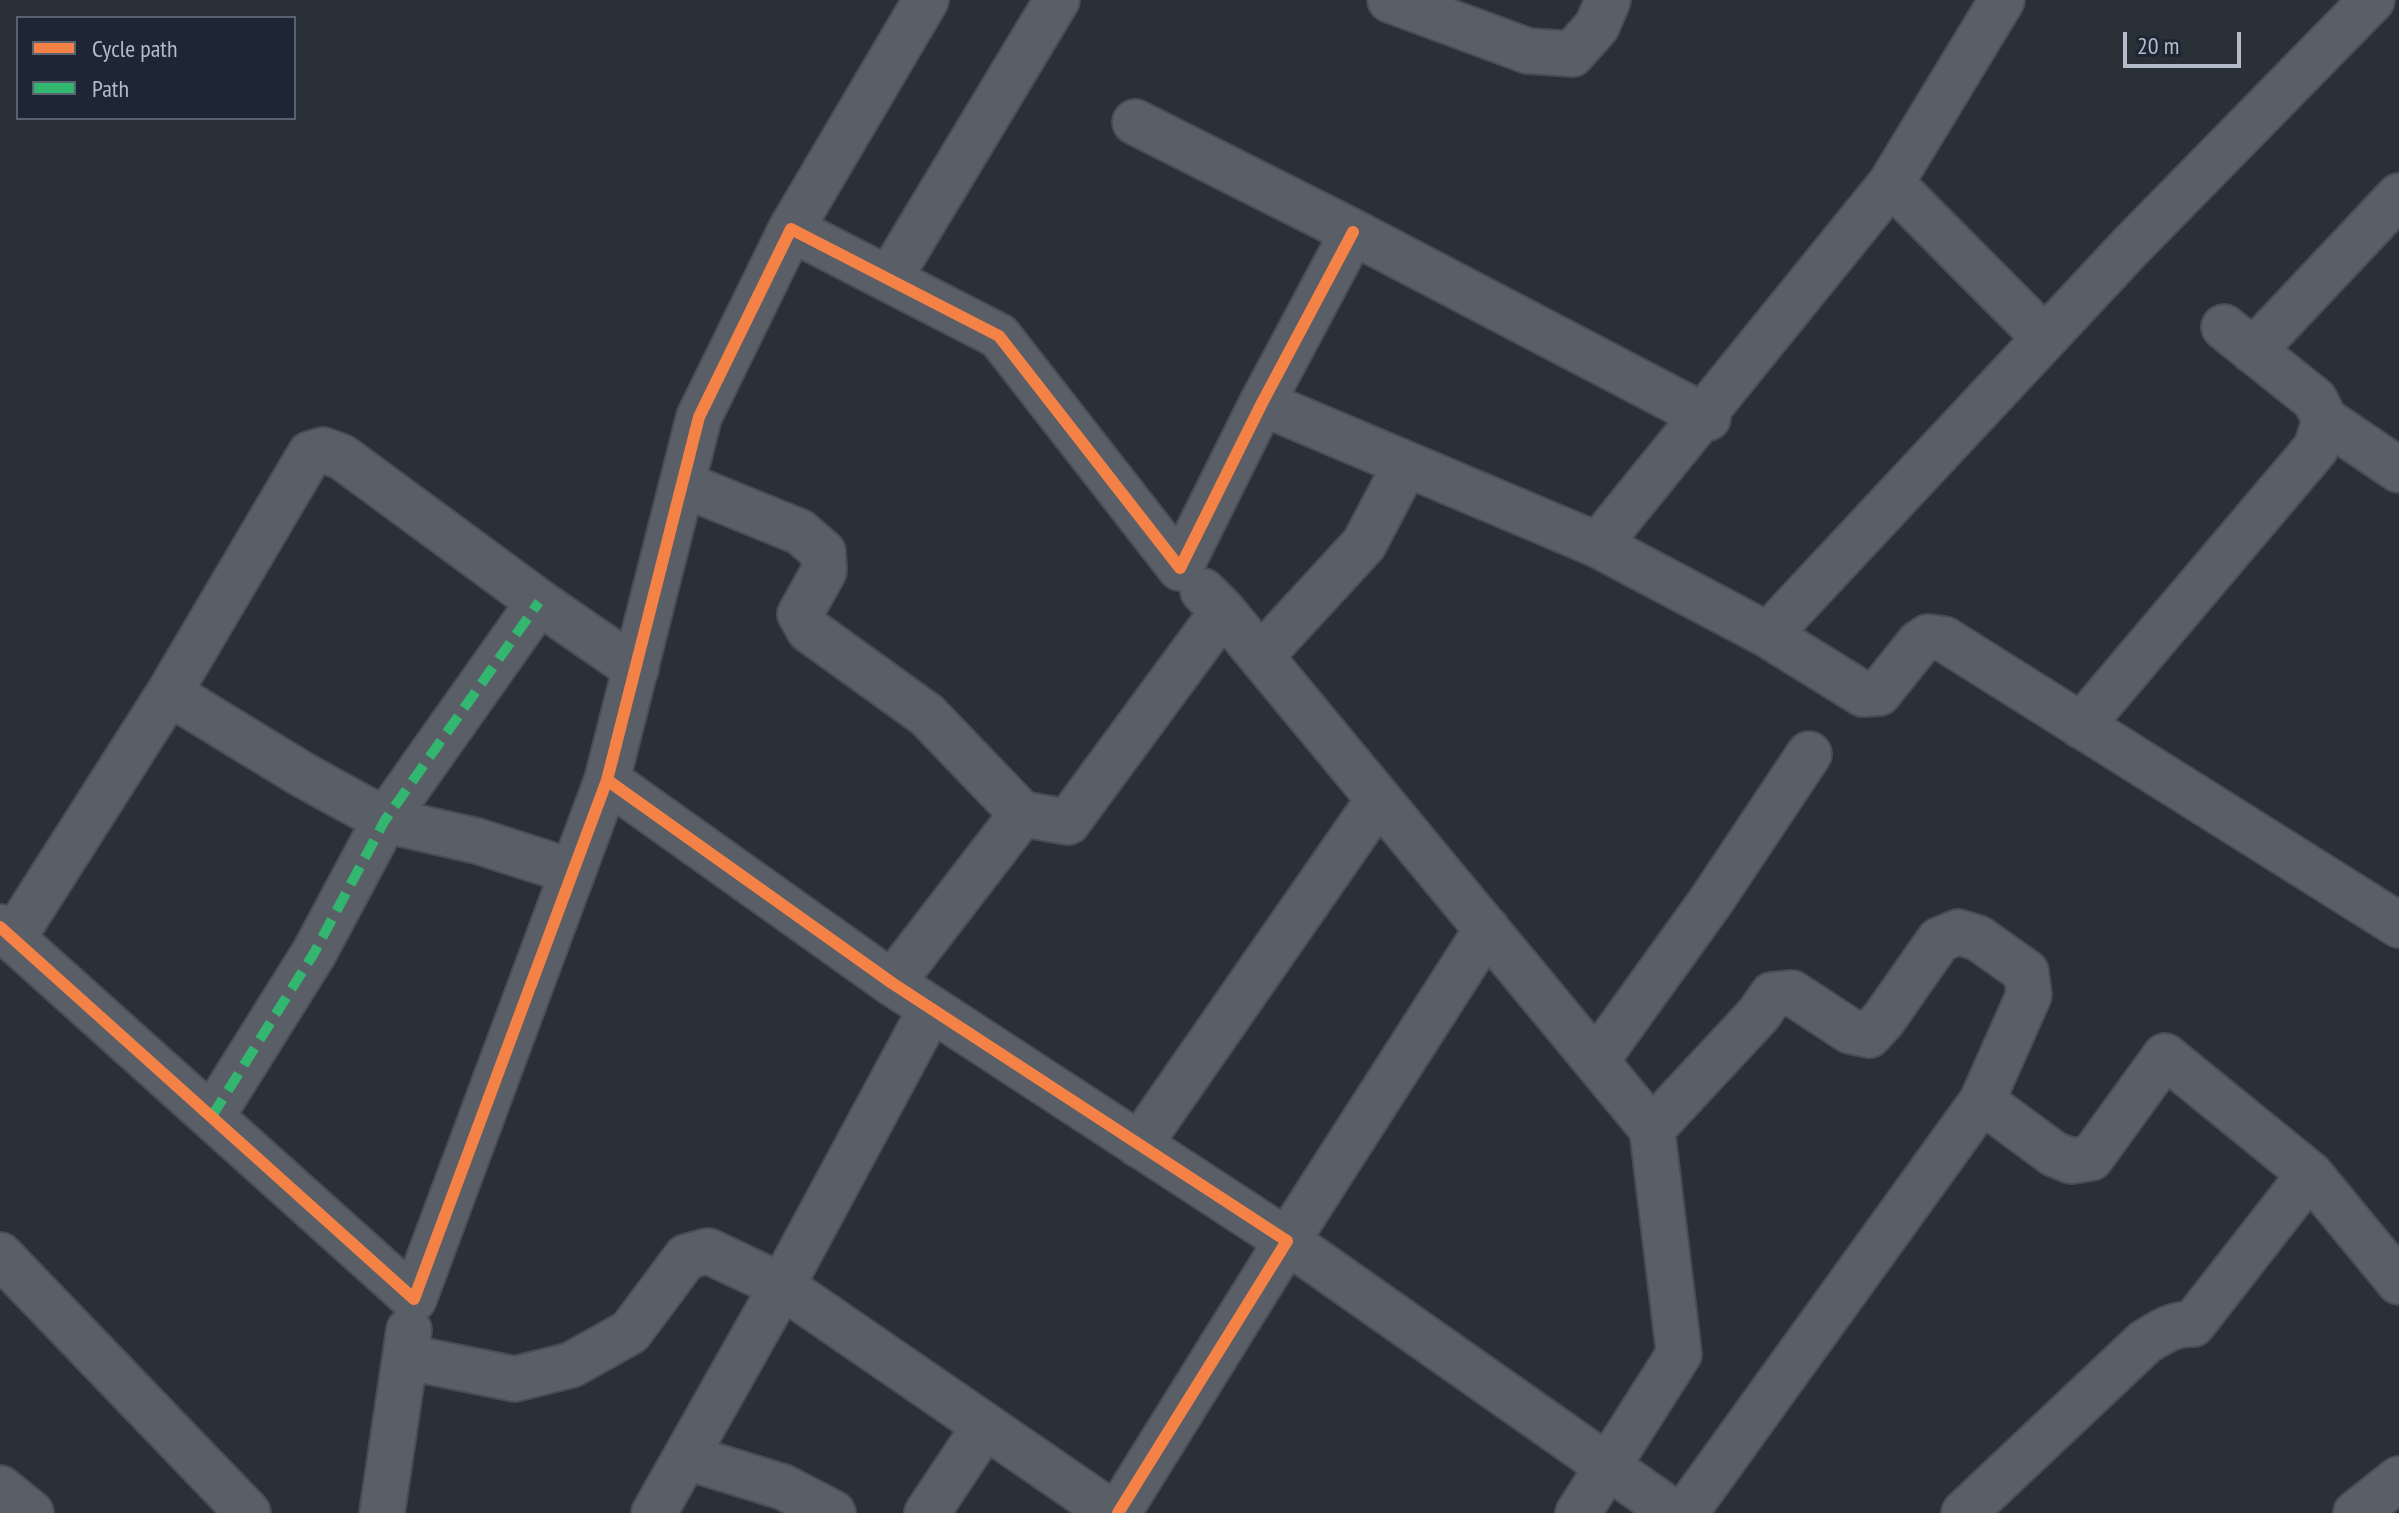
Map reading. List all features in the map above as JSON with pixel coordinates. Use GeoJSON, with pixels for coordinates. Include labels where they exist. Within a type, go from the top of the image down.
{"type":"FeatureCollection","features":[{"type":"Feature","properties":{"kind":"street"},"geometry":{"type":"LineString","coordinates":[[382,1513],[414,1299],[607,780],[699,417],[791,229],[926,0]]}},
{"type":"Feature","properties":{"kind":"street"},"geometry":{"type":"LineString","coordinates":[[889,279],[1057,0]]}},
{"type":"Feature","properties":{"kind":"street"},"geometry":{"type":"LineString","coordinates":[[1390,0],[1528,51],[1572,54],[1597,26],[1608,0]]}},
{"type":"Feature","properties":{"kind":"street"},"geometry":{"type":"LineString","coordinates":[[1598,545],[1706,417],[1891,183],[2002,0]]}},
{"type":"Feature","properties":{"kind":"street"},"geometry":{"type":"LineString","coordinates":[[1768,635],[2142,235],[2372,0]]}},
{"type":"Feature","properties":{"kind":"street"},"geometry":{"type":"LineString","coordinates":[[1135,122],[1706,417]]}},
{"type":"Feature","properties":{"kind":"street"},"geometry":{"type":"LineString","coordinates":[[1891,183],[2045,338]]}},
{"type":"Feature","properties":{"kind":"street"},"geometry":{"type":"LineString","coordinates":[[2399,196],[2238,339],[2315,400],[2325,420],[2399,470]]}},
{"type":"Feature","properties":{"kind":"street"},"geometry":{"type":"LineString","coordinates":[[791,229],[999,336],[1180,568],[1223,611],[1261,656],[1652,1129],[1679,1354],[1578,1513]]}},
{"type":"Feature","properties":{"kind":"street"},"geometry":{"type":"LineString","coordinates":[[1180,568],[1262,403],[1353,232]]}},
{"type":"Feature","properties":{"kind":"street"},"geometry":{"type":"LineString","coordinates":[[1262,403],[1598,545],[1768,635],[1863,694],[1879,693],[1919,643],[1936,636],[2399,925]]}},
{"type":"Feature","properties":{"kind":"street"},"geometry":{"type":"LineString","coordinates":[[2081,726],[2316,448],[2325,420]]}},
{"type":"Feature","properties":{"kind":"street"},"geometry":{"type":"LineString","coordinates":[[414,1299],[7,932],[169,693],[310,454],[323,450],[342,457],[636,669]]}},
{"type":"Feature","properties":{"kind":"street"},"geometry":{"type":"LineString","coordinates":[[1261,656],[1364,544],[1406,464]]}},
{"type":"Feature","properties":{"kind":"street"},"geometry":{"type":"LineString","coordinates":[[682,484],[800,532],[823,552],[824,571],[800,614],[809,630],[927,715],[1022,814],[1068,822],[1223,611]]}},
{"type":"Feature","properties":{"kind":"street"},"geometry":{"type":"LineString","coordinates":[[212,1116],[314,953],[385,820],[539,602]]}},
{"type":"Feature","properties":{"kind":"street"},"geometry":{"type":"LineString","coordinates":[[169,693],[303,775],[385,820],[477,841],[573,872]]}},
{"type":"Feature","properties":{"kind":"street"},"geometry":{"type":"LineString","coordinates":[[1596,1061],[1711,901],[1809,754]]}},
{"type":"Feature","properties":{"kind":"street"},"geometry":{"type":"LineString","coordinates":[[607,780],[892,983],[1287,1241],[1674,1513]]}},
{"type":"Feature","properties":{"kind":"street"},"geometry":{"type":"LineString","coordinates":[[1139,1145],[1379,799]]}},
{"type":"Feature","properties":{"kind":"street"},"geometry":{"type":"LineString","coordinates":[[892,983],[1022,814]]}},
{"type":"Feature","properties":{"kind":"street"},"geometry":{"type":"LineString","coordinates":[[406,1357],[515,1379],[571,1365],[630,1332],[686,1257],[708,1251],[782,1286],[1115,1513],[1487,929]]}},
{"type":"Feature","properties":{"kind":"street"},"geometry":{"type":"LineString","coordinates":[[1652,1129],[1759,1014],[1772,995],[1792,993],[1850,1031],[1869,1035],[1939,940],[1958,932],[1978,938],[2026,972],[2029,995],[1982,1101],[1685,1513]]}},
{"type":"Feature","properties":{"kind":"street"},"geometry":{"type":"LineString","coordinates":[[654,1513],[782,1286],[931,1009]]}},
{"type":"Feature","properties":{"kind":"street"},"geometry":{"type":"LineString","coordinates":[[1982,1101],[2054,1154],[2071,1161],[2091,1158],[2165,1056],[2310,1174],[2399,1282]]}},
{"type":"Feature","properties":{"kind":"street"},"geometry":{"type":"LineString","coordinates":[[1964,1513],[2145,1342],[2165,1329],[2193,1324],[2310,1174]]}},
{"type":"Feature","properties":{"kind":"street"},"geometry":{"type":"LineString","coordinates":[[0,1255],[248,1513]]}},
{"type":"Feature","properties":{"kind":"street"},"geometry":{"type":"LineString","coordinates":[[927,1513],[985,1426]]}},
{"type":"Feature","properties":{"kind":"street"},"geometry":{"type":"LineString","coordinates":[[686,1457],[783,1487],[833,1513]]}},
{"type":"Feature","properties":{"kind":"street"},"geometry":{"type":"LineString","coordinates":[[2356,1513],[2399,1479]]}},
{"type":"Feature","properties":{"kind":"street"},"geometry":{"type":"LineString","coordinates":[[0,1488],[31,1513]]}},
{"type":"Feature","properties":{"kind":"marked path"},"geometry":{"type":"LineString","coordinates":[[212,1116],[314,953],[385,820],[539,602]]}},
{"type":"Feature","properties":{"kind":"cycle path"},"geometry":{"type":"LineString","coordinates":[[607,780],[699,417],[791,229],[999,336],[1180,568],[1262,403],[1353,232]]}},
{"type":"Feature","properties":{"kind":"cycle path"},"geometry":{"type":"LineString","coordinates":[[0,927],[414,1299],[607,780],[892,983],[1287,1241],[1118,1513]]}}]}
